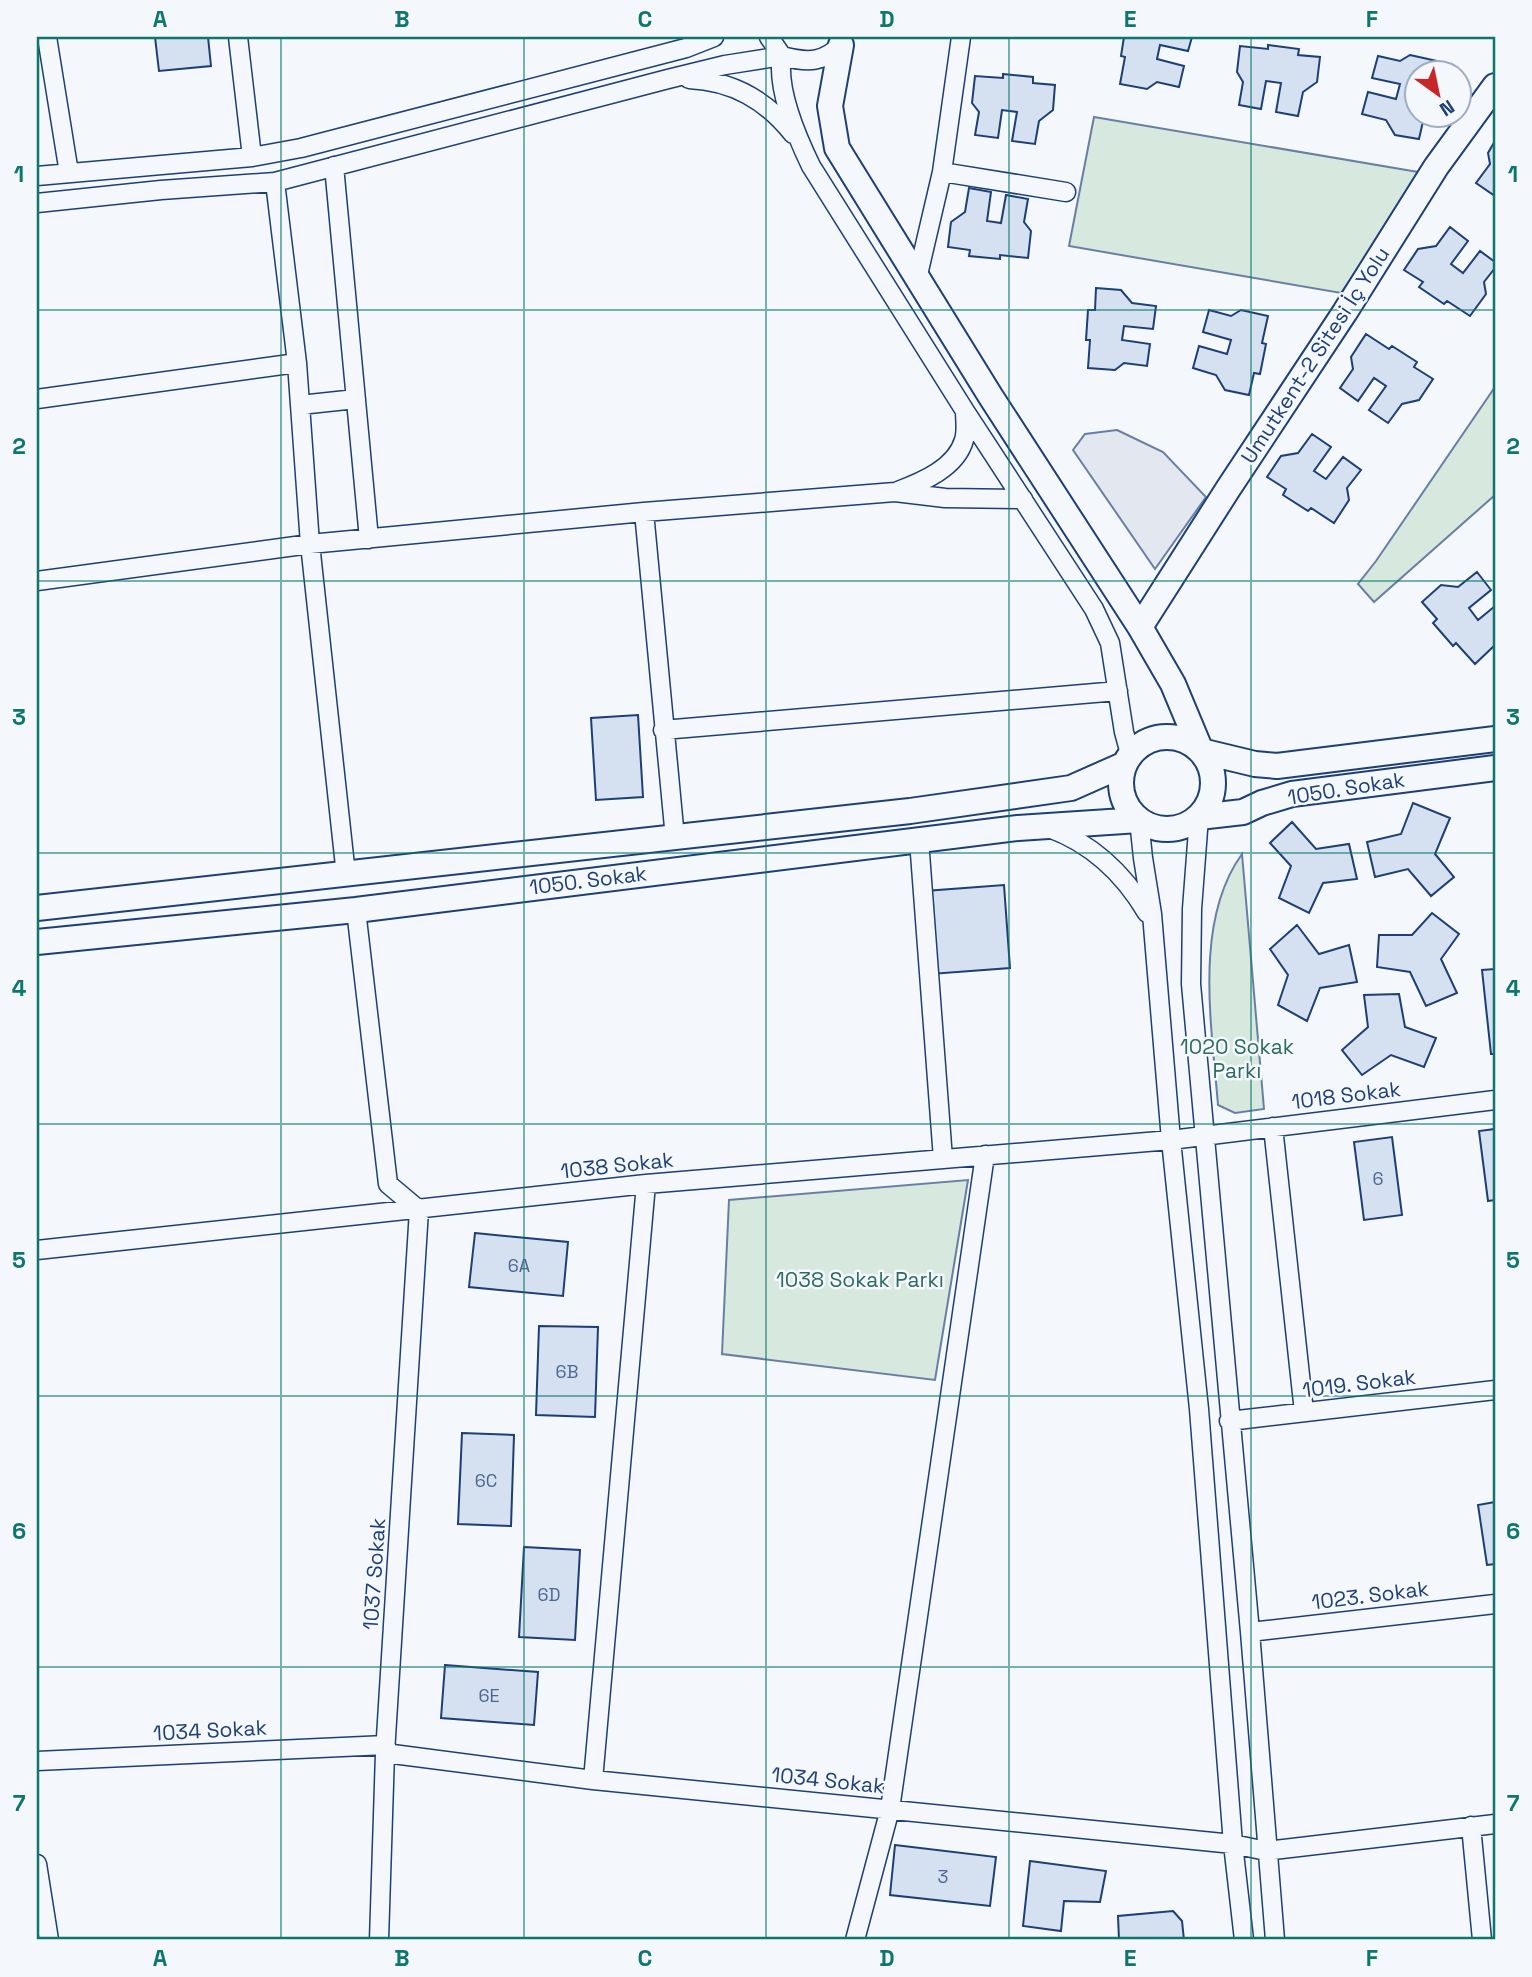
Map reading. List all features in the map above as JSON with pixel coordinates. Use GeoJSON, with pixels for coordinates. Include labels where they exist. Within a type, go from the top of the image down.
{"type":"FeatureCollection","features":[{"type":"Feature","properties":{"kind":"street"},"geometry":{"type":"LineString","coordinates":[[47,37],[69,173]]}},
{"type":"Feature","properties":{"kind":"street"},"geometry":{"type":"LineString","coordinates":[[238,37],[252,157]]}},
{"type":"Feature","properties":{"kind":"street"},"geometry":{"type":"LineString","coordinates":[[37,176],[252,157],[314,144],[686,48],[714,37]]}},
{"type":"Feature","properties":{"kind":"street"},"geometry":{"type":"LineString","coordinates":[[769,37],[782,56],[784,92],[801,146]]}},
{"type":"Feature","properties":{"kind":"street"},"geometry":{"type":"LineString","coordinates":[[917,279],[942,172],[961,37]]}},
{"type":"Feature","properties":{"kind":"street"},"geometry":{"type":"LineString","coordinates":[[37,203],[275,182],[724,65],[782,56],[806,62],[820,60],[833,54],[844,41]]}},
{"type":"Feature","properties":{"kind":"street"},"geometry":{"type":"LineString","coordinates":[[844,41],[830,106],[837,148],[917,279],[1140,627],[1172,684],[1210,766],[1213,782],[1211,797],[1199,817],[1192,909],[1191,984],[1275,1940]]}},
{"type":"Feature","properties":{"kind":"street"},"geometry":{"type":"LineString","coordinates":[[668,79],[710,80],[739,89],[761,101],[779,117],[801,146],[834,205],[1094,609],[1111,643],[1124,732],[1126,760],[1121,792],[1126,805],[1139,820],[1162,829],[1177,828],[1199,817]]}},
{"type":"Feature","properties":{"kind":"street","name":"Umutkent-2 Sitesi İç Yolu"},"geometry":{"type":"LineString","coordinates":[[1140,627],[1436,167],[1495,86]]}},
{"type":"Feature","properties":{"kind":"street"},"geometry":{"type":"LineString","coordinates":[[334,166],[369,538]]}},
{"type":"Feature","properties":{"kind":"street"},"geometry":{"type":"LineString","coordinates":[[942,172],[1066,192]]}},
{"type":"Feature","properties":{"kind":"street"},"geometry":{"type":"LineString","coordinates":[[275,182],[297,363],[310,544],[346,875]]}},
{"type":"Feature","properties":{"kind":"street"},"geometry":{"type":"LineString","coordinates":[[37,399],[297,363]]}},
{"type":"Feature","properties":{"kind":"street"},"geometry":{"type":"LineString","coordinates":[[300,405],[356,399]]}},
{"type":"Feature","properties":{"kind":"street"},"geometry":{"type":"LineString","coordinates":[[895,492],[937,474],[952,459],[964,440],[965,411]]}},
{"type":"Feature","properties":{"kind":"street"},"geometry":{"type":"LineString","coordinates":[[37,581],[310,544],[645,512],[895,492],[945,498],[1023,499]]}},
{"type":"Feature","properties":{"kind":"street"},"geometry":{"type":"LineString","coordinates":[[645,512],[675,838]]}},
{"type":"Feature","properties":{"kind":"street"},"geometry":{"type":"LineString","coordinates":[[663,730],[1118,691]]}},
{"type":"Feature","properties":{"kind":"street"},"geometry":{"type":"LineString","coordinates":[[1126,760],[1145,741],[1159,737],[1175,737],[1201,751]]}},
{"type":"Feature","properties":{"kind":"street","name":"1050. Sokak"},"geometry":{"type":"LineString","coordinates":[[1201,751],[1255,764],[1277,766],[1495,739]]}},
{"type":"Feature","properties":{"kind":"street","name":"1050. Sokak"},"geometry":{"type":"LineString","coordinates":[[37,908],[1028,796],[1071,788],[1126,760]]}},
{"type":"Feature","properties":{"kind":"street","name":"1050. Sokak"},"geometry":{"type":"LineString","coordinates":[[1199,817],[1243,812],[1292,794],[1495,768]]}},
{"type":"Feature","properties":{"kind":"street"},"geometry":{"type":"LineString","coordinates":[[1139,820],[1153,924],[1171,1140],[1199,1409],[1233,1844],[1244,1940]]}},
{"type":"Feature","properties":{"kind":"street","name":"1050. Sokak"},"geometry":{"type":"LineString","coordinates":[[37,942],[356,910],[1018,828],[1139,820]]}},
{"type":"Feature","properties":{"kind":"street"},"geometry":{"type":"LineString","coordinates":[[1046,827],[1064,833],[1102,857],[1135,893],[1153,924]]}},
{"type":"Feature","properties":{"kind":"street"},"geometry":{"type":"LineString","coordinates":[[919,840],[943,1159]]}},
{"type":"Feature","properties":{"kind":"street"},"geometry":{"type":"LineString","coordinates":[[356,910],[388,1184],[419,1210]]}},
{"type":"Feature","properties":{"kind":"street","name":"1018 Sokak"},"geometry":{"type":"LineString","coordinates":[[1203,1136],[1495,1100]]}},
{"type":"Feature","properties":{"kind":"street"},"geometry":{"type":"LineString","coordinates":[[1273,1127],[1304,1412]]}},
{"type":"Feature","properties":{"kind":"street","name":"1038 Sokak"},"geometry":{"type":"LineString","coordinates":[[37,1250],[646,1184],[1203,1136]]}},
{"type":"Feature","properties":{"kind":"street"},"geometry":{"type":"LineString","coordinates":[[855,1940],[890,1809],[985,1155]]}},
{"type":"Feature","properties":{"kind":"street"},"geometry":{"type":"LineString","coordinates":[[593,1780],[646,1184]]}},
{"type":"Feature","properties":{"kind":"street","name":"1037 Sokak"},"geometry":{"type":"LineString","coordinates":[[379,1940],[385,1749],[419,1210]]}},
{"type":"Feature","properties":{"kind":"street","name":"1019. Sokak"},"geometry":{"type":"LineString","coordinates":[[1229,1421],[1495,1390]]}},
{"type":"Feature","properties":{"kind":"street","name":"1023. Sokak"},"geometry":{"type":"LineString","coordinates":[[1250,1632],[1495,1604]]}},
{"type":"Feature","properties":{"kind":"street","name":"1034 Sokak"},"geometry":{"type":"LineString","coordinates":[[37,1761],[385,1749],[593,1780],[1233,1844],[1266,1851],[1495,1824]]}},
{"type":"Feature","properties":{"kind":"street"},"geometry":{"type":"LineString","coordinates":[[1471,1826],[1482,1940]]}},
{"type":"Feature","properties":{"kind":"street"},"geometry":{"type":"LineString","coordinates":[[37,1864],[49,1940]]}},
{"type":"Feature","properties":{"kind":"green space"},"geometry":{"type":"Polygon","coordinates":[[[1094,117],[1424,173],[1341,293],[1069,246],[1094,117]]]}},
{"type":"Feature","properties":{"kind":"green space"},"geometry":{"type":"Polygon","coordinates":[[[1495,387],[1495,495],[1374,602],[1358,584],[1495,387]]]}},
{"type":"Feature","properties":{"kind":"green space","name":"1020 Sokak Parkı"},"geometry":{"type":"Polygon","coordinates":[[[1242,854],[1264,1109],[1235,1113],[1218,1105],[1209,976],[1217,911],[1227,881],[1242,854]]]}},
{"type":"Feature","properties":{"kind":"green space","name":"1038 Sokak Parkı"},"geometry":{"type":"Polygon","coordinates":[[[968,1180],[935,1380],[722,1354],[729,1200],[968,1180]]]}},
{"type":"Feature","properties":{"kind":"shaded area"},"geometry":{"type":"Polygon","coordinates":[[[1117,430],[1163,452],[1206,497],[1155,569],[1073,450],[1085,434],[1117,430]]]}},
{"type":"Feature","properties":{"kind":"building"},"geometry":{"type":"Polygon","coordinates":[[[155,37],[208,37],[211,66],[159,71],[155,37]]]}},
{"type":"Feature","properties":{"kind":"building"},"geometry":{"type":"Polygon","coordinates":[[[1124,37],[1192,37],[1188,51],[1160,45],[1157,59],[1184,66],[1179,87],[1157,82],[1147,89],[1120,84],[1125,57],[1121,56],[1124,37]]]}},
{"type":"Feature","properties":{"kind":"building"},"geometry":{"type":"Polygon","coordinates":[[[1268,45],[1299,49],[1298,55],[1320,57],[1317,82],[1303,92],[1298,116],[1276,112],[1281,83],[1266,81],[1261,109],[1239,105],[1243,82],[1237,72],[1240,46],[1268,49],[1268,45]]]}},
{"type":"Feature","properties":{"kind":"building"},"geometry":{"type":"Polygon","coordinates":[[[1410,55],[1432,60],[1402,60],[1402,130],[1421,130],[1419,139],[1395,135],[1386,120],[1362,114],[1368,92],[1396,99],[1400,84],[1372,78],[1378,56],[1400,61],[1410,55]]]}},
{"type":"Feature","properties":{"kind":"building"},"geometry":{"type":"Polygon","coordinates":[[[1003,74],[1033,77],[1033,83],[1055,85],[1053,110],[1039,121],[1035,144],[1012,141],[1017,112],[1002,110],[998,138],[975,135],[979,112],[972,103],[975,76],[1003,78],[1003,74]]]}},
{"type":"Feature","properties":{"kind":"building"},"geometry":{"type":"Polygon","coordinates":[[[1495,141],[1495,196],[1476,183],[1490,164],[1488,153],[1495,141]]]}},
{"type":"Feature","properties":{"kind":"building"},"geometry":{"type":"Polygon","coordinates":[[[969,188],[991,192],[987,221],[1001,223],[1006,195],[1028,199],[1024,222],[1031,231],[1028,258],[969,256],[970,250],[948,247],[951,222],[965,212],[969,188]]]}},
{"type":"Feature","properties":{"kind":"building"},"geometry":{"type":"Polygon","coordinates":[[[1450,227],[1468,241],[1451,264],[1463,273],[1480,251],[1495,262],[1495,268],[1484,282],[1486,294],[1470,316],[1447,301],[1444,304],[1419,287],[1423,282],[1404,270],[1418,249],[1436,246],[1450,227]]]}},
{"type":"Feature","properties":{"kind":"building"},"geometry":{"type":"Polygon","coordinates":[[[1096,288],[1121,290],[1132,303],[1156,306],[1153,329],[1124,326],[1122,340],[1150,344],[1147,366],[1124,363],[1115,370],[1088,368],[1088,310],[1095,310],[1096,288]]]}},
{"type":"Feature","properties":{"kind":"building"},"geometry":{"type":"Polygon","coordinates":[[[1209,310],[1231,316],[1241,310],[1268,316],[1262,343],[1266,344],[1260,374],[1254,373],[1249,395],[1225,390],[1216,375],[1193,368],[1199,346],[1227,354],[1231,340],[1203,332],[1209,310]]]}},
{"type":"Feature","properties":{"kind":"building"},"geometry":{"type":"Polygon","coordinates":[[[1366,334],[1417,362],[1414,367],[1433,379],[1419,400],[1402,404],[1388,423],[1369,410],[1386,386],[1374,378],[1358,401],[1340,388],[1353,369],[1351,357],[1366,334]]]}},
{"type":"Feature","properties":{"kind":"building"},"geometry":{"type":"Polygon","coordinates":[[[1312,434],[1331,447],[1314,471],[1326,479],[1343,457],[1361,470],[1347,488],[1349,500],[1334,523],[1283,495],[1286,489],[1267,477],[1281,456],[1298,453],[1312,434]]]}},
{"type":"Feature","properties":{"kind":"building"},"geometry":{"type":"Polygon","coordinates":[[[1477,572],[1491,590],[1469,608],[1478,620],[1495,606],[1495,645],[1475,664],[1456,643],[1453,646],[1433,623],[1437,619],[1422,602],[1441,585],[1458,587],[1477,572]]]}},
{"type":"Feature","properties":{"kind":"building"},"geometry":{"type":"Polygon","coordinates":[[[638,715],[643,797],[596,800],[591,718],[638,715]]]}},
{"type":"Feature","properties":{"kind":"building"},"geometry":{"type":"Polygon","coordinates":[[[1413,803],[1450,818],[1435,854],[1454,877],[1431,896],[1408,869],[1375,877],[1367,842],[1401,834],[1413,803]]]}},
{"type":"Feature","properties":{"kind":"building"},"geometry":{"type":"Polygon","coordinates":[[[1292,822],[1316,849],[1349,844],[1357,879],[1323,883],[1309,913],[1279,898],[1291,866],[1270,843],[1292,822]]]}},
{"type":"Feature","properties":{"kind":"building"},"geometry":{"type":"Polygon","coordinates":[[[1004,885],[1010,968],[931,974],[925,891],[1004,885]]]}},
{"type":"Feature","properties":{"kind":"building"},"geometry":{"type":"Polygon","coordinates":[[[1432,913],[1459,934],[1441,959],[1457,993],[1426,1006],[1410,972],[1377,967],[1379,935],[1412,935],[1432,913]]]}},
{"type":"Feature","properties":{"kind":"building"},"geometry":{"type":"Polygon","coordinates":[[[1297,925],[1319,954],[1349,945],[1357,982],[1320,988],[1307,1021],[1278,1005],[1288,975],[1270,949],[1297,925]]]}},
{"type":"Feature","properties":{"kind":"building"},"geometry":{"type":"Polygon","coordinates":[[[1495,969],[1495,1054],[1491,1054],[1482,970],[1495,969]]]}},
{"type":"Feature","properties":{"kind":"building"},"geometry":{"type":"Polygon","coordinates":[[[1399,994],[1405,1027],[1436,1038],[1424,1067],[1391,1055],[1362,1075],[1342,1050],[1368,1027],[1364,995],[1399,994]]]}},
{"type":"Feature","properties":{"kind":"building"},"geometry":{"type":"Polygon","coordinates":[[[1495,1129],[1495,1200],[1488,1201],[1479,1131],[1495,1129]]]}},
{"type":"Feature","properties":{"kind":"building"},"geometry":{"type":"Polygon","coordinates":[[[1392,1137],[1402,1215],[1364,1220],[1354,1142],[1392,1137]]]}},
{"type":"Feature","properties":{"kind":"building"},"geometry":{"type":"Polygon","coordinates":[[[475,1233],[568,1242],[563,1296],[469,1287],[475,1233]]]}},
{"type":"Feature","properties":{"kind":"building"},"geometry":{"type":"Polygon","coordinates":[[[539,1326],[598,1327],[595,1417],[536,1415],[539,1326]]]}},
{"type":"Feature","properties":{"kind":"building"},"geometry":{"type":"Polygon","coordinates":[[[462,1433],[514,1435],[511,1526],[458,1524],[462,1433]]]}},
{"type":"Feature","properties":{"kind":"building"},"geometry":{"type":"Polygon","coordinates":[[[1495,1502],[1495,1564],[1487,1565],[1478,1505],[1495,1502]]]}},
{"type":"Feature","properties":{"kind":"building"},"geometry":{"type":"Polygon","coordinates":[[[524,1547],[580,1550],[575,1640],[519,1637],[524,1547]]]}},
{"type":"Feature","properties":{"kind":"building"},"geometry":{"type":"Polygon","coordinates":[[[445,1665],[538,1672],[534,1725],[441,1718],[445,1665]]]}},
{"type":"Feature","properties":{"kind":"building"},"geometry":{"type":"Polygon","coordinates":[[[895,1845],[996,1857],[990,1906],[890,1895],[895,1845]]]}},
{"type":"Feature","properties":{"kind":"building"},"geometry":{"type":"Polygon","coordinates":[[[1030,1861],[1106,1871],[1100,1902],[1064,1901],[1061,1931],[1023,1926],[1030,1861]]]}},
{"type":"Feature","properties":{"kind":"building"},"geometry":{"type":"Polygon","coordinates":[[[1173,1911],[1182,1921],[1184,1940],[1119,1940],[1118,1916],[1173,1911]]]}}]}
